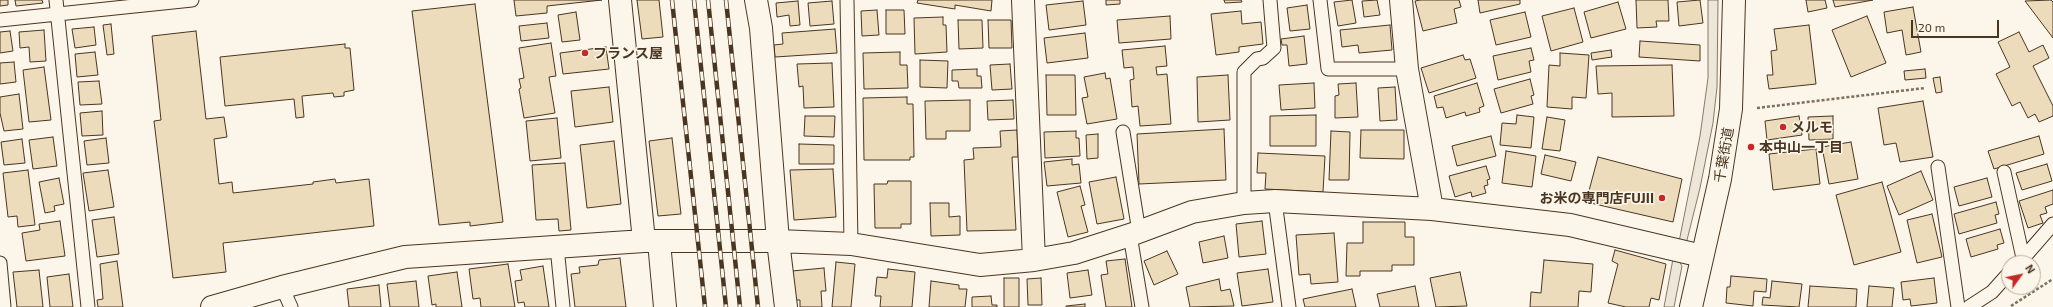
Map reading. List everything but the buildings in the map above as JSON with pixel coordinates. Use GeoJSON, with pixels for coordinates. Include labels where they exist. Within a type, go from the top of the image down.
{"type":"FeatureCollection","features":[{"type":"Feature","properties":{"kind":"main road"},"geometry":{"type":"LineString","coordinates":[[620,0],[652,241],[665,307]]}},
{"type":"Feature","properties":{"kind":"main road"},"geometry":{"type":"LineString","coordinates":[[756,0],[761,28],[778,241],[786,307]]}},
{"type":"Feature","properties":{"kind":"main road"},"geometry":{"type":"LineString","coordinates":[[1023,0],[1034,260]]}},
{"type":"Feature","properties":{"kind":"main road"},"geometry":{"type":"LineString","coordinates":[[1401,0],[1407,69],[1432,209]]}},
{"type":"Feature","properties":{"kind":"main road","name":"千葉街道"},"geometry":{"type":"LineString","coordinates":[[1691,307],[1720,179],[1732,109],[1734,0]]}},
{"type":"Feature","properties":{"kind":"main road"},"geometry":{"type":"LineString","coordinates":[[212,307],[282,287],[405,257],[652,241],[778,241],[851,244],[980,265],[1034,260],[1074,253],[1134,234],[1192,212],[1244,203],[1276,201],[1432,209],[1570,225],[1702,256]]}},
{"type":"Feature","properties":{"kind":"lane"},"geometry":{"type":"LineString","coordinates":[[0,20],[57,6],[188,0]]}},
{"type":"Feature","properties":{"kind":"lane"},"geometry":{"type":"LineString","coordinates":[[847,0],[851,244]]}},
{"type":"Feature","properties":{"kind":"lane"},"geometry":{"type":"LineString","coordinates":[[1244,203],[1244,72],[1257,59],[1264,58],[1274,48],[1270,0]]}},
{"type":"Feature","properties":{"kind":"lane"},"geometry":{"type":"LineString","coordinates":[[1320,0],[1328,69],[1407,69]]}},
{"type":"Feature","properties":{"kind":"lane"},"geometry":{"type":"LineString","coordinates":[[57,6],[88,307]]}},
{"type":"Feature","properties":{"kind":"lane"},"geometry":{"type":"LineString","coordinates":[[1123,132],[1142,307]]}},
{"type":"Feature","properties":{"kind":"lane"},"geometry":{"type":"LineString","coordinates":[[1938,167],[1958,307]]}},
{"type":"Feature","properties":{"kind":"lane"},"geometry":{"type":"LineString","coordinates":[[2004,172],[2020,255]]}},
{"type":"Feature","properties":{"kind":"lane"},"geometry":{"type":"LineString","coordinates":[[1276,201],[1289,307]]}},
{"type":"Feature","properties":{"kind":"lane"},"geometry":{"type":"LineString","coordinates":[[2025,255],[2053,224]]}},
{"type":"Feature","properties":{"kind":"lane"},"geometry":{"type":"LineString","coordinates":[[557,247],[563,307]]}},
{"type":"Feature","properties":{"kind":"lane"},"geometry":{"type":"LineString","coordinates":[[0,263],[4,307]]}},
{"type":"Feature","properties":{"kind":"lane"},"geometry":{"type":"LineString","coordinates":[[1969,307],[1992,292],[2001,282]]}},
{"type":"Feature","properties":{"kind":"lane"},"geometry":{"type":"LineString","coordinates":[[282,287],[291,307]]}},
{"type":"Feature","properties":{"kind":"path"},"geometry":{"type":"LineString","coordinates":[[1756,108],[1925,88]]}},
{"type":"Feature","properties":{"kind":"path"},"geometry":{"type":"LineString","coordinates":[[2009,307],[2053,279]]}},
{"type":"Feature","properties":{"kind":"shaded area"},"geometry":{"type":"Polygon","coordinates":[[[1708,0],[1718,0],[1717,87],[1713,123],[1700,188],[1687,240],[1684,243],[1679,242],[1700,136],[1708,78],[1708,0]]]}},
{"type":"Feature","properties":{"kind":"shaded area"},"geometry":{"type":"Polygon","coordinates":[[[1673,259],[1679,261],[1682,266],[1674,307],[1664,307],[1673,259]]]}},
{"type":"Feature","properties":{"kind":"railway"},"geometry":{"type":"LineString","coordinates":[[672,0],[705,307]]}},
{"type":"Feature","properties":{"kind":"railway"},"geometry":{"type":"LineString","coordinates":[[694,0],[726,307]]}},
{"type":"Feature","properties":{"kind":"railway"},"geometry":{"type":"LineString","coordinates":[[708,0],[740,307]]}},
{"type":"Feature","properties":{"kind":"railway"},"geometry":{"type":"LineString","coordinates":[[726,0],[758,307]]}},
{"type":"Feature","properties":{"kind":"place","name":"フランス屋"},"geometry":{"type":"Point","coordinates":[585,53]}},
{"type":"Feature","properties":{"kind":"place","name":"メルモ"},"geometry":{"type":"Point","coordinates":[1783,127]}},
{"type":"Feature","properties":{"kind":"place","name":"本中山一丁目"},"geometry":{"type":"Point","coordinates":[1751,147]}},
{"type":"Feature","properties":{"kind":"place","name":"お米の専門店FUJII"},"geometry":{"type":"Point","coordinates":[1662,198]}}]}
